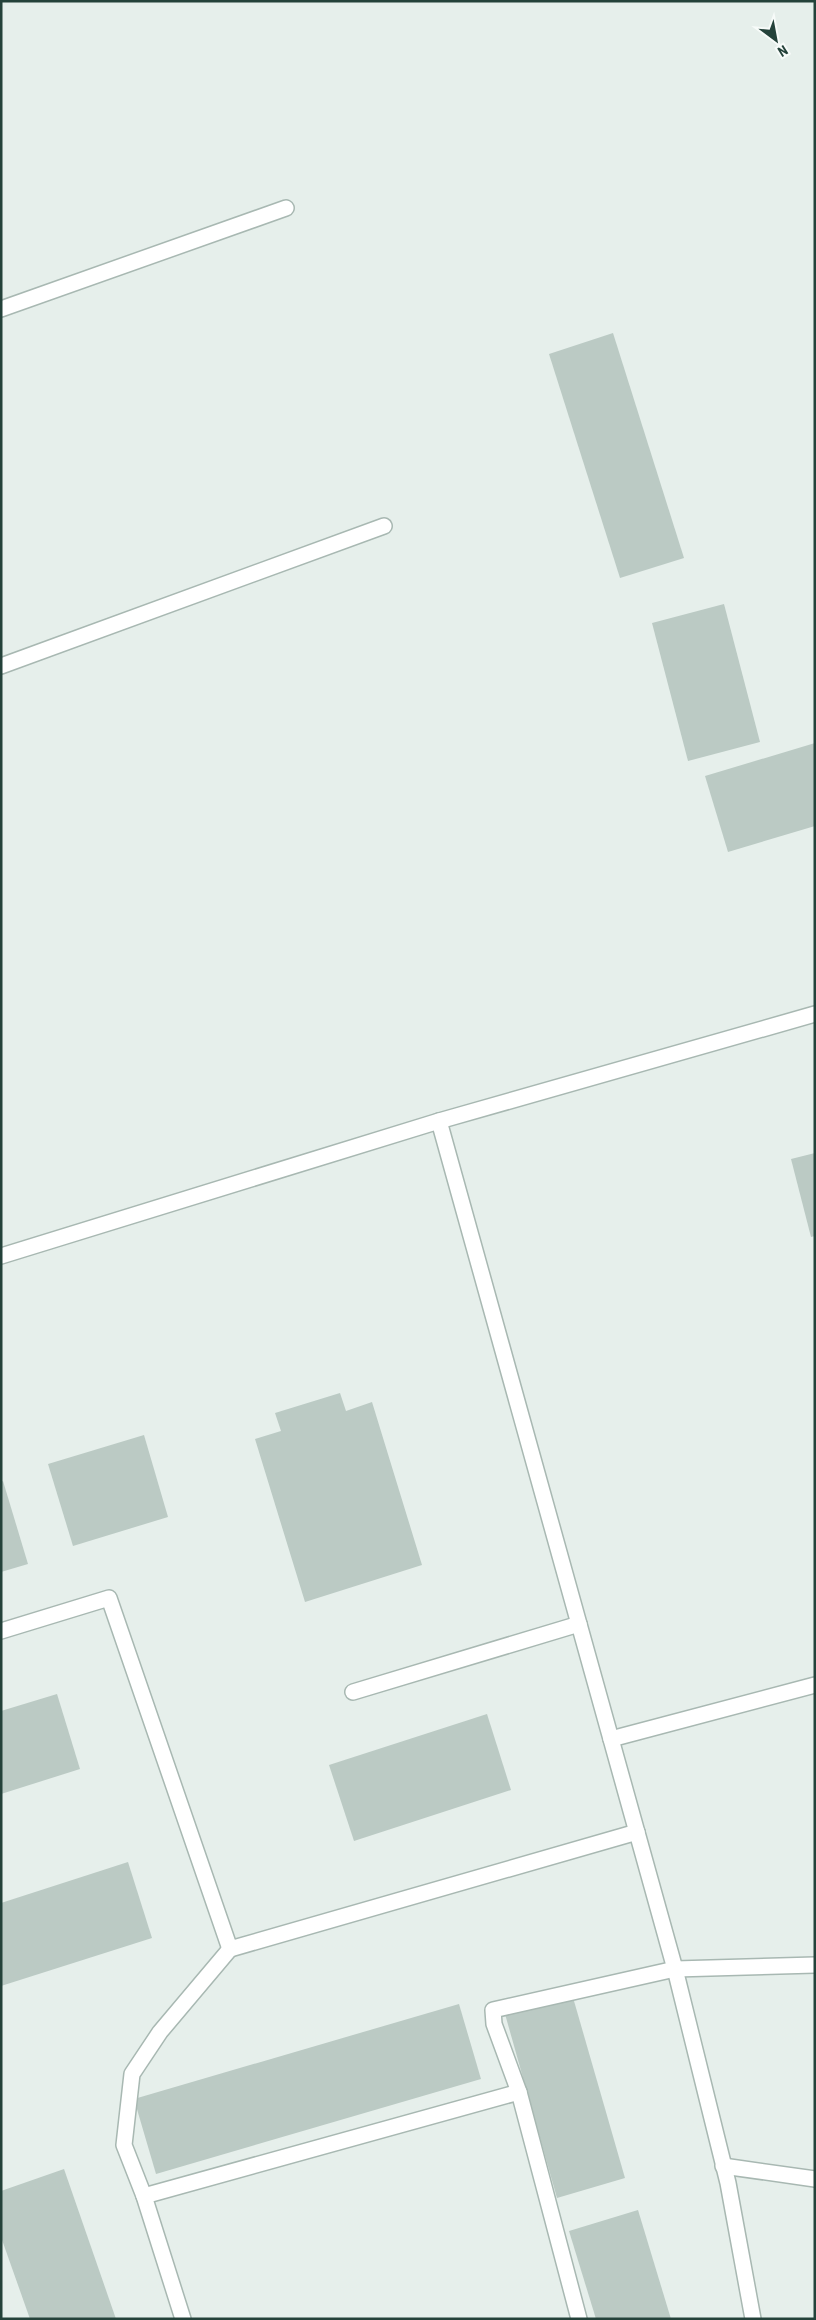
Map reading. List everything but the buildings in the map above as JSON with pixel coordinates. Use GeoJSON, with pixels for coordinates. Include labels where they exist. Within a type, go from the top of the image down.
{"type":"FeatureCollection","features":[{"type":"Feature","properties":{"kind":"street"},"geometry":{"type":"LineString","coordinates":[[1,308],[286,208]]}},
{"type":"Feature","properties":{"kind":"street"},"geometry":{"type":"LineString","coordinates":[[1,666],[384,526]]}},
{"type":"Feature","properties":{"kind":"street"},"geometry":{"type":"LineString","coordinates":[[1,1256],[440,1121],[815,1014]]}},
{"type":"Feature","properties":{"kind":"street"},"geometry":{"type":"LineString","coordinates":[[440,1121],[675,1969],[723,2166],[753,2319]]}},
{"type":"Feature","properties":{"kind":"street"},"geometry":{"type":"LineString","coordinates":[[1,1631],[109,1598],[230,1949]]}},
{"type":"Feature","properties":{"kind":"street"},"geometry":{"type":"LineString","coordinates":[[353,1692],[579,1624]]}},
{"type":"Feature","properties":{"kind":"street"},"geometry":{"type":"LineString","coordinates":[[611,1739],[815,1684]]}},
{"type":"Feature","properties":{"kind":"street"},"geometry":{"type":"LineString","coordinates":[[183,2319],[144,2196],[124,2145],[132,2074],[160,2032],[230,1949],[637,1832]]}},
{"type":"Feature","properties":{"kind":"street"},"geometry":{"type":"LineString","coordinates":[[578,2319],[519,2092],[494,2024],[492,2010],[675,1969],[815,1966]]}},
{"type":"Feature","properties":{"kind":"street"},"geometry":{"type":"LineString","coordinates":[[144,2196],[519,2092]]}},
{"type":"Feature","properties":{"kind":"street"},"geometry":{"type":"LineString","coordinates":[[723,2166],[815,2179]]}}]}
